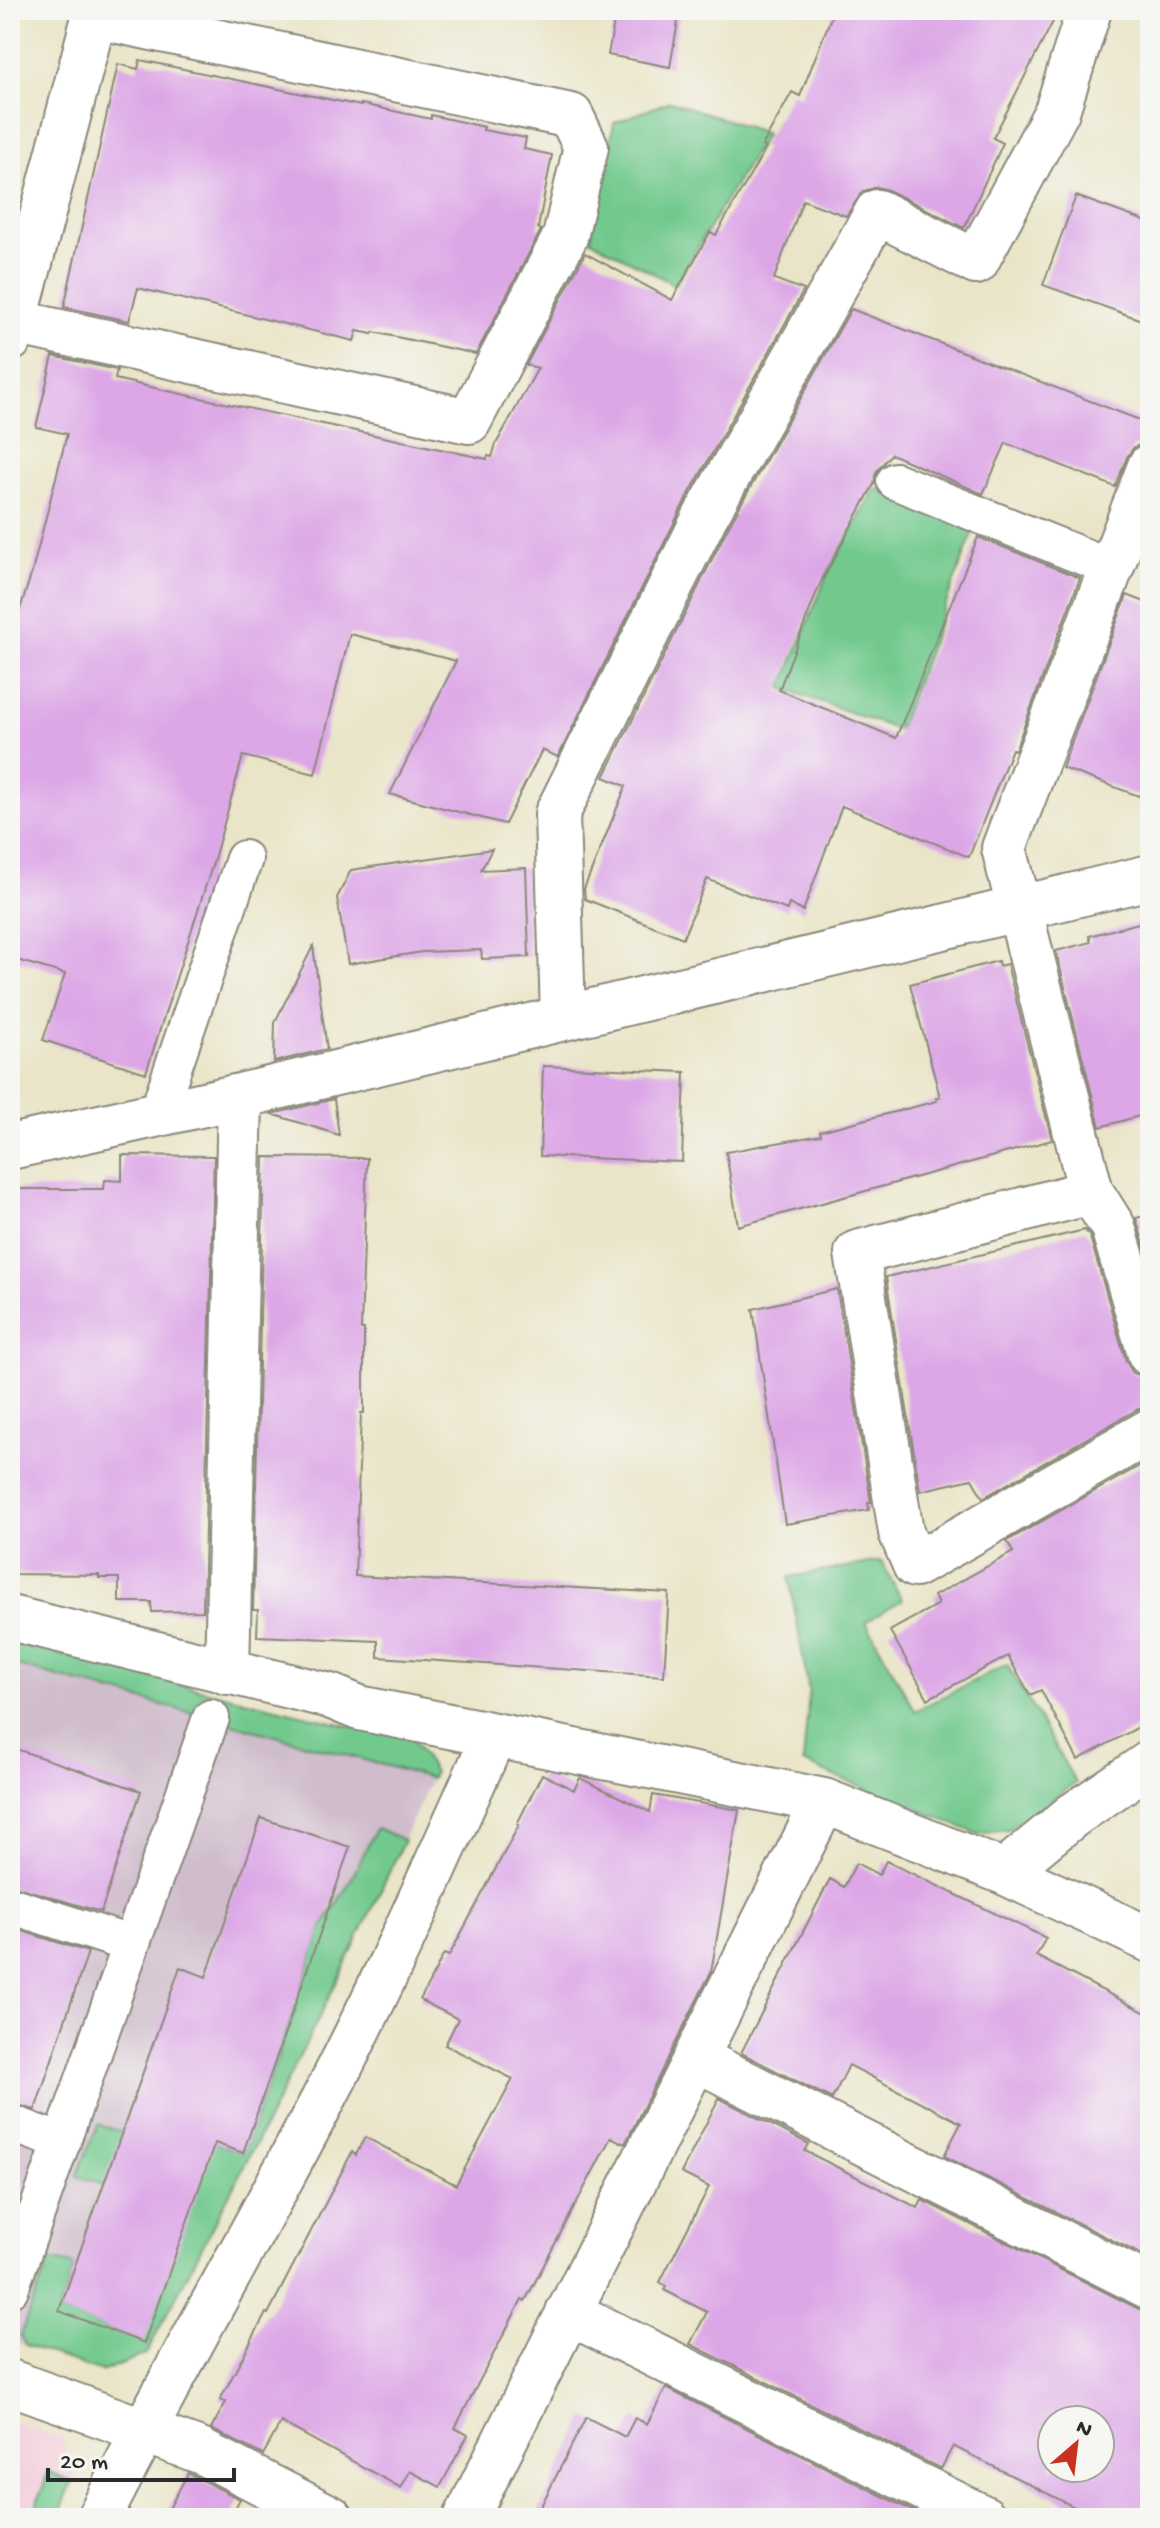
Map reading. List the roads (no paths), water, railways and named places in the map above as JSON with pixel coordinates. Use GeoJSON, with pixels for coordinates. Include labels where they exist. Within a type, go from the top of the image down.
{"type":"FeatureCollection","features":[{"type":"Feature","properties":{"kind":"street"},"geometry":{"type":"LineString","coordinates":[[563,1017],[557,814],[705,517],[877,212],[976,262],[1057,111],[1089,10]]}},
{"type":"Feature","properties":{"kind":"street"},"geometry":{"type":"LineString","coordinates":[[96,13],[571,116],[586,147],[565,237],[469,421],[12,330],[96,13]]}},
{"type":"Feature","properties":{"kind":"street"},"geometry":{"type":"LineString","coordinates":[[1150,466],[1004,848],[1091,1192],[1113,1227],[1150,1354]]}},
{"type":"Feature","properties":{"kind":"street"},"geometry":{"type":"LineString","coordinates":[[10,1147],[240,1096],[1150,877]]}},
{"type":"Feature","properties":{"kind":"street"},"geometry":{"type":"LineString","coordinates":[[227,1672],[240,1096]]}},
{"type":"Feature","properties":{"kind":"street"},"geometry":{"type":"LineString","coordinates":[[1091,1192],[857,1253],[901,1532],[915,1565],[1150,1431]]}},
{"type":"Feature","properties":{"kind":"street"},"geometry":{"type":"LineString","coordinates":[[10,1618],[330,1696],[359,1708],[824,1801],[1004,1872],[1150,1940]]}},
{"type":"Feature","properties":{"kind":"street"},"geometry":{"type":"LineString","coordinates":[[99,2518],[143,2430],[336,2075],[419,1903],[494,1736]]}},
{"type":"Feature","properties":{"kind":"street"},"geometry":{"type":"LineString","coordinates":[[1004,1872],[1072,1816],[1150,1763]]}},
{"type":"Feature","properties":{"kind":"street"},"geometry":{"type":"LineString","coordinates":[[466,2518],[824,1801]]}},
{"type":"Feature","properties":{"kind":"street"},"geometry":{"type":"LineString","coordinates":[[697,2059],[1150,2287]]}},
{"type":"Feature","properties":{"kind":"street"},"geometry":{"type":"LineString","coordinates":[[568,2312],[984,2518]]}},
{"type":"Feature","properties":{"kind":"street"},"geometry":{"type":"LineString","coordinates":[[10,2382],[200,2451],[331,2518]]}},
{"type":"Feature","properties":{"kind":"lane"},"geometry":{"type":"LineString","coordinates":[[895,481],[1112,568]]}},
{"type":"Feature","properties":{"kind":"lane"},"geometry":{"type":"LineString","coordinates":[[158,1112],[244,859]]}},
{"type":"Feature","properties":{"kind":"lane"},"geometry":{"type":"LineString","coordinates":[[10,2289],[211,1718]]}},
{"type":"Feature","properties":{"kind":"lane"},"geometry":{"type":"LineString","coordinates":[[10,1905],[130,1944]]}},
{"type":"Feature","properties":{"kind":"lane"},"geometry":{"type":"LineString","coordinates":[[10,2123],[62,2142]]}}]}
